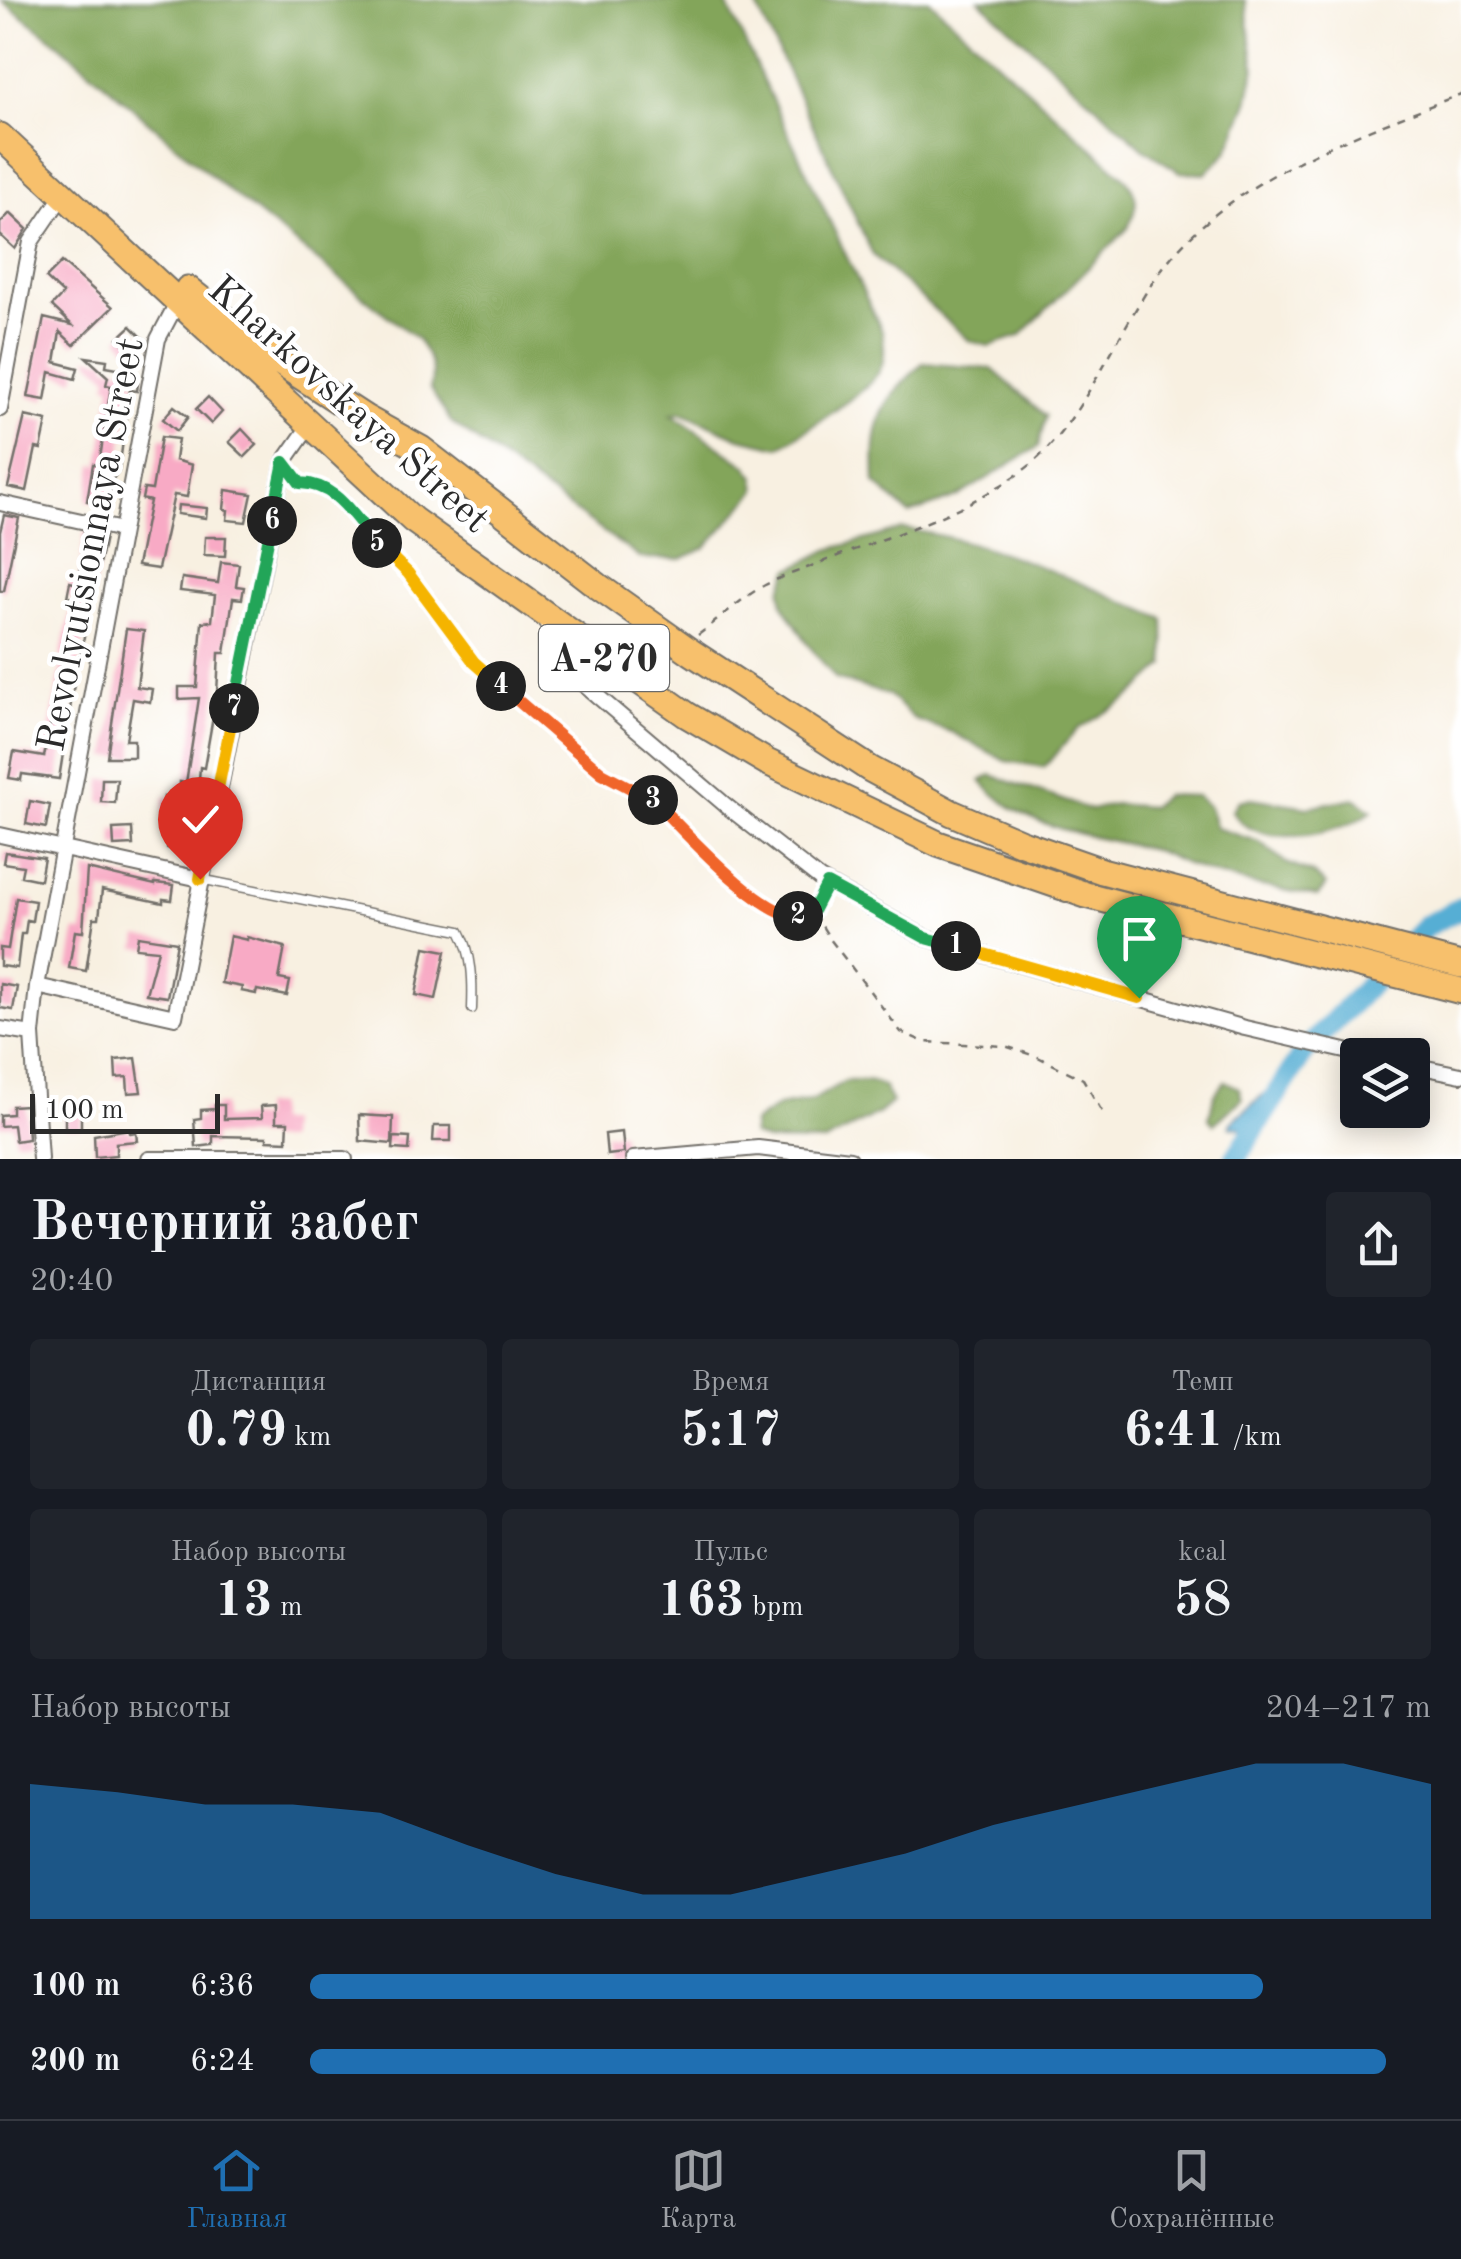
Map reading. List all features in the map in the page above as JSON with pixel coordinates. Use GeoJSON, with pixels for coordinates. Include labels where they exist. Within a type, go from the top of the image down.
{"type":"FeatureCollection","features":[{"type":"Feature","properties":{"kind":"highway","name":"Kharkovskaya Street"},"geometry":{"type":"LineString","coordinates":[[0,117],[186,288],[247,338],[364,418],[421,449],[683,647],[870,769],[1022,844],[1340,948]]}},
{"type":"Feature","properties":{"kind":"highway","name":"Kharkovskaya Street"},"geometry":{"type":"LineString","coordinates":[[0,136],[413,520],[687,715],[767,762],[938,844],[1086,896],[1340,948]]}},
{"type":"Feature","properties":{"kind":"highway","name":"А-270"},"geometry":{"type":"LineString","coordinates":[[1340,948],[1461,966]]}},
{"type":"Feature","properties":{"kind":"highway","name":"А-270"},"geometry":{"type":"LineString","coordinates":[[1340,948],[1461,992]]}},
{"type":"Feature","properties":{"kind":"street"},"geometry":{"type":"LineString","coordinates":[[0,409],[31,242],[62,195]]}},
{"type":"Feature","properties":{"kind":"street","name":"Revolyutsionnaya Street"},"geometry":{"type":"LineString","coordinates":[[40,1159],[32,1034],[37,986],[158,339],[178,302]]}},
{"type":"Feature","properties":{"kind":"street"},"geometry":{"type":"LineString","coordinates":[[37,986],[175,1017],[284,462],[310,425]]}},
{"type":"Feature","properties":{"kind":"street"},"geometry":{"type":"LineString","coordinates":[[0,503],[122,530]]}},
{"type":"Feature","properties":{"kind":"street"},"geometry":{"type":"LineString","coordinates":[[538,610],[582,684],[729,808],[827,884],[926,938],[1245,1028],[1340,1050]]}},
{"type":"Feature","properties":{"kind":"street"},"geometry":{"type":"LineString","coordinates":[[0,834],[200,879]]}},
{"type":"Feature","properties":{"kind":"street"},"geometry":{"type":"LineString","coordinates":[[0,1028],[32,1034]]}},
{"type":"Feature","properties":{"kind":"street"},"geometry":{"type":"LineString","coordinates":[[1430,1069],[1461,1075]]}},
{"type":"Feature","properties":{"kind":"street"},"geometry":{"type":"LineString","coordinates":[[633,1159],[758,1148],[850,1159]]}},
{"type":"Feature","properties":{"kind":"street"},"geometry":{"type":"LineString","coordinates":[[149,1159],[345,1159]]}},
{"type":"Feature","properties":{"kind":"lane"},"geometry":{"type":"LineString","coordinates":[[200,879],[460,931],[468,945],[472,1009]]}},
{"type":"Feature","properties":{"kind":"path"},"geometry":{"type":"LineString","coordinates":[[683,647],[764,586],[945,512],[1024,471],[1080,404],[1172,256],[1210,220],[1263,181],[1322,148],[1461,94]]}},
{"type":"Feature","properties":{"kind":"path"},"geometry":{"type":"LineString","coordinates":[[284,462],[300,483],[319,484],[338,498],[408,573],[474,662],[602,773],[649,796],[754,898],[795,918],[813,911],[827,884]]}},
{"type":"Feature","properties":{"kind":"path"},"geometry":{"type":"LineString","coordinates":[[813,911],[838,951],[901,1032],[924,1042],[1005,1046],[1038,1057],[1083,1079],[1104,1115]]}},
{"type":"Feature","properties":{"kind":"green space"},"geometry":{"type":"Polygon","coordinates":[[[1,0],[725,0],[882,331],[884,356],[880,370],[849,400],[779,447],[740,438],[681,412],[672,414],[746,465],[755,477],[757,490],[705,548],[681,559],[640,558],[451,422],[430,389],[430,363],[417,339],[229,191],[59,44],[1,0]]]}},
{"type":"Feature","properties":{"kind":"green space"},"geometry":{"type":"Polygon","coordinates":[[[754,0],[929,0],[1124,177],[1136,201],[1128,228],[1020,336],[989,346],[970,341],[873,255],[754,0]]]}},
{"type":"Feature","properties":{"kind":"green space"},"geometry":{"type":"Polygon","coordinates":[[[979,0],[1245,0],[1255,67],[1249,99],[1228,151],[1205,174],[1180,172],[1145,150],[979,0]]]}},
{"type":"Feature","properties":{"kind":"green space"},"geometry":{"type":"Polygon","coordinates":[[[923,363],[992,369],[1046,416],[1038,447],[957,497],[909,514],[875,483],[875,444],[888,403],[923,363]]]}},
{"type":"Feature","properties":{"kind":"green space"},"geometry":{"type":"Polygon","coordinates":[[[903,529],[1003,553],[1164,619],[1165,665],[1128,699],[1078,729],[1044,767],[1006,761],[951,732],[915,720],[889,695],[836,679],[783,605],[781,591],[789,570],[828,550],[903,529]]]}},
{"type":"Feature","properties":{"kind":"green space"},"geometry":{"type":"Polygon","coordinates":[[[991,775],[1091,810],[1114,804],[1151,807],[1165,795],[1197,796],[1209,807],[1216,828],[1260,842],[1286,863],[1312,873],[1326,885],[1318,896],[1253,884],[1206,872],[1156,851],[1062,829],[998,798],[981,781],[991,775]]]}},
{"type":"Feature","properties":{"kind":"green space"},"geometry":{"type":"Polygon","coordinates":[[[1251,798],[1308,807],[1355,798],[1372,811],[1320,833],[1278,836],[1243,824],[1232,811],[1238,801],[1251,798]]]}},
{"type":"Feature","properties":{"kind":"green space"},"geometry":{"type":"Polygon","coordinates":[[[845,1081],[869,1081],[883,1086],[892,1102],[825,1142],[767,1141],[752,1135],[753,1123],[778,1106],[813,1100],[845,1081]]]}},
{"type":"Feature","properties":{"kind":"green space"},"geometry":{"type":"Polygon","coordinates":[[[1225,1081],[1239,1088],[1242,1099],[1214,1124],[1209,1119],[1214,1095],[1225,1081]]]}},
{"type":"Feature","properties":{"kind":"water"},"geometry":{"type":"Polygon","coordinates":[[[1275,1085],[1279,1099],[1268,1119],[1252,1131],[1230,1126],[1231,1122],[1275,1085]]]}},
{"type":"Feature","properties":{"kind":"building"},"geometry":{"type":"Polygon","coordinates":[[[10,213],[27,229],[15,249],[0,235],[0,223],[10,213]]]}},
{"type":"Feature","properties":{"kind":"building"},"geometry":{"type":"Polygon","coordinates":[[[62,262],[113,307],[74,345],[60,332],[55,362],[78,368],[75,379],[50,372],[45,400],[28,397],[44,318],[72,325],[52,306],[63,294],[46,278],[62,262]]]}},
{"type":"Feature","properties":{"kind":"building"},"geometry":{"type":"Polygon","coordinates":[[[131,326],[143,338],[130,351],[118,338],[131,326]]]}},
{"type":"Feature","properties":{"kind":"building"},"geometry":{"type":"Polygon","coordinates":[[[86,357],[107,360],[106,366],[134,371],[132,382],[138,383],[137,391],[130,390],[119,470],[113,479],[109,505],[87,501],[93,464],[99,465],[111,386],[106,385],[108,377],[86,357]]]}},
{"type":"Feature","properties":{"kind":"building"},"geometry":{"type":"Polygon","coordinates":[[[208,397],[222,412],[211,424],[196,409],[208,397]]]}},
{"type":"Feature","properties":{"kind":"building"},"geometry":{"type":"Polygon","coordinates":[[[174,406],[188,417],[177,431],[163,419],[174,406]]]}},
{"type":"Feature","properties":{"kind":"building"},"geometry":{"type":"Polygon","coordinates":[[[25,416],[47,421],[41,449],[36,448],[27,491],[8,487],[25,416]]]}},
{"type":"Feature","properties":{"kind":"building"},"geometry":{"type":"Polygon","coordinates":[[[242,429],[257,445],[245,457],[229,442],[242,429]]]}},
{"type":"Feature","properties":{"kind":"building"},"geometry":{"type":"Polygon","coordinates":[[[161,437],[178,439],[175,460],[192,465],[187,497],[174,495],[158,569],[137,566],[150,501],[142,499],[144,489],[152,490],[161,437]]]}},
{"type":"Feature","properties":{"kind":"building"},"geometry":{"type":"Polygon","coordinates":[[[226,490],[252,494],[246,522],[227,520],[226,490]]]}},
{"type":"Feature","properties":{"kind":"building"},"geometry":{"type":"Polygon","coordinates":[[[178,505],[207,508],[206,518],[177,514],[178,505]]]}},
{"type":"Feature","properties":{"kind":"building"},"geometry":{"type":"Polygon","coordinates":[[[4,515],[19,518],[4,591],[0,591],[0,532],[4,515]]]}},
{"type":"Feature","properties":{"kind":"building"},"geometry":{"type":"Polygon","coordinates":[[[84,532],[105,537],[74,684],[59,779],[22,774],[21,780],[9,778],[14,752],[44,757],[63,657],[60,656],[74,598],[67,597],[70,582],[78,584],[84,532]]]}},
{"type":"Feature","properties":{"kind":"building"},"geometry":{"type":"Polygon","coordinates":[[[205,537],[226,537],[225,556],[204,555],[205,537]]]}},
{"type":"Feature","properties":{"kind":"building"},"geometry":{"type":"Polygon","coordinates":[[[221,562],[239,564],[236,586],[244,587],[242,599],[233,598],[225,653],[219,653],[217,694],[204,768],[200,767],[197,804],[191,803],[188,852],[167,848],[169,838],[174,838],[178,815],[163,814],[164,797],[179,799],[180,782],[186,783],[199,698],[179,699],[179,687],[197,687],[202,622],[212,621],[215,595],[180,591],[182,578],[218,583],[221,562]]]}},
{"type":"Feature","properties":{"kind":"building"},"geometry":{"type":"Polygon","coordinates":[[[126,629],[144,631],[137,687],[152,689],[150,702],[133,699],[126,740],[134,740],[134,757],[107,757],[126,629]]]}},
{"type":"Feature","properties":{"kind":"building"},"geometry":{"type":"Polygon","coordinates":[[[102,779],[117,779],[115,803],[101,802],[102,779]]]}},
{"type":"Feature","properties":{"kind":"building"},"geometry":{"type":"Polygon","coordinates":[[[30,801],[50,805],[46,828],[26,824],[30,801]]]}},
{"type":"Feature","properties":{"kind":"building"},"geometry":{"type":"Polygon","coordinates":[[[132,828],[133,845],[114,846],[113,829],[132,828]]]}},
{"type":"Feature","properties":{"kind":"building"},"geometry":{"type":"Polygon","coordinates":[[[5,852],[44,858],[40,880],[21,876],[23,866],[3,863],[5,852]]]}},
{"type":"Feature","properties":{"kind":"building"},"geometry":{"type":"Polygon","coordinates":[[[87,869],[155,885],[174,885],[172,900],[163,899],[163,903],[102,890],[86,971],[69,968],[75,931],[83,932],[87,869]]]}},
{"type":"Feature","properties":{"kind":"building"},"geometry":{"type":"Polygon","coordinates":[[[16,898],[35,901],[32,921],[27,920],[25,934],[21,934],[17,968],[0,966],[0,948],[8,949],[16,898]]]}},
{"type":"Feature","properties":{"kind":"building"},"geometry":{"type":"Polygon","coordinates":[[[138,936],[177,942],[167,997],[146,994],[158,950],[136,948],[138,936]]]}},
{"type":"Feature","properties":{"kind":"building"},"geometry":{"type":"Polygon","coordinates":[[[230,936],[285,947],[279,979],[290,981],[287,996],[257,990],[256,994],[221,983],[230,936]]]}},
{"type":"Feature","properties":{"kind":"building"},"geometry":{"type":"Polygon","coordinates":[[[425,947],[446,951],[436,999],[416,995],[425,947]]]}},
{"type":"Feature","properties":{"kind":"building"},"geometry":{"type":"Polygon","coordinates":[[[0,984],[17,987],[13,1010],[0,1008],[0,984]]]}},
{"type":"Feature","properties":{"kind":"building"},"geometry":{"type":"Polygon","coordinates":[[[136,1058],[141,1092],[128,1093],[127,1077],[116,1078],[115,1060],[136,1058]]]}},
{"type":"Feature","properties":{"kind":"building"},"geometry":{"type":"Polygon","coordinates":[[[26,1105],[28,1139],[15,1141],[13,1125],[0,1126],[0,1115],[12,1114],[12,1106],[26,1105]]]}},
{"type":"Feature","properties":{"kind":"building"},"geometry":{"type":"Polygon","coordinates":[[[215,1105],[224,1105],[224,1119],[262,1118],[261,1106],[276,1105],[276,1122],[288,1122],[287,1141],[213,1136],[213,1145],[196,1147],[194,1119],[201,1118],[201,1110],[215,1109],[215,1105]]]}},
{"type":"Feature","properties":{"kind":"building"},"geometry":{"type":"Polygon","coordinates":[[[65,1111],[81,1111],[81,1128],[65,1128],[65,1111]]]}},
{"type":"Feature","properties":{"kind":"building"},"geometry":{"type":"Polygon","coordinates":[[[359,1115],[393,1117],[392,1144],[360,1141],[359,1115]]]}},
{"type":"Feature","properties":{"kind":"building"},"geometry":{"type":"Polygon","coordinates":[[[434,1126],[451,1126],[451,1141],[433,1141],[434,1126]]]}},
{"type":"Feature","properties":{"kind":"building"},"geometry":{"type":"Polygon","coordinates":[[[129,1129],[130,1133],[136,1132],[137,1141],[116,1143],[116,1155],[95,1157],[94,1135],[129,1129]]]}},
{"type":"Feature","properties":{"kind":"building"},"geometry":{"type":"Polygon","coordinates":[[[622,1132],[624,1153],[607,1155],[605,1134],[622,1132]]]}},
{"type":"Feature","properties":{"kind":"building"},"geometry":{"type":"Polygon","coordinates":[[[394,1137],[410,1138],[409,1150],[393,1149],[394,1137]]]}},
{"type":"Feature","properties":{"kind":"waterway"},"geometry":{"type":"LineString","coordinates":[[1235,1159],[1304,1052],[1426,926],[1461,908]]}},
{"type":"Feature","properties":{"kind":"route"},"geometry":{"type":"LineString","coordinates":[[200,879],[284,462],[300,483],[319,484],[338,498],[408,573],[474,662],[602,773],[649,796],[754,898],[795,918],[813,911],[827,884],[926,938],[1139,998]]}}]}
